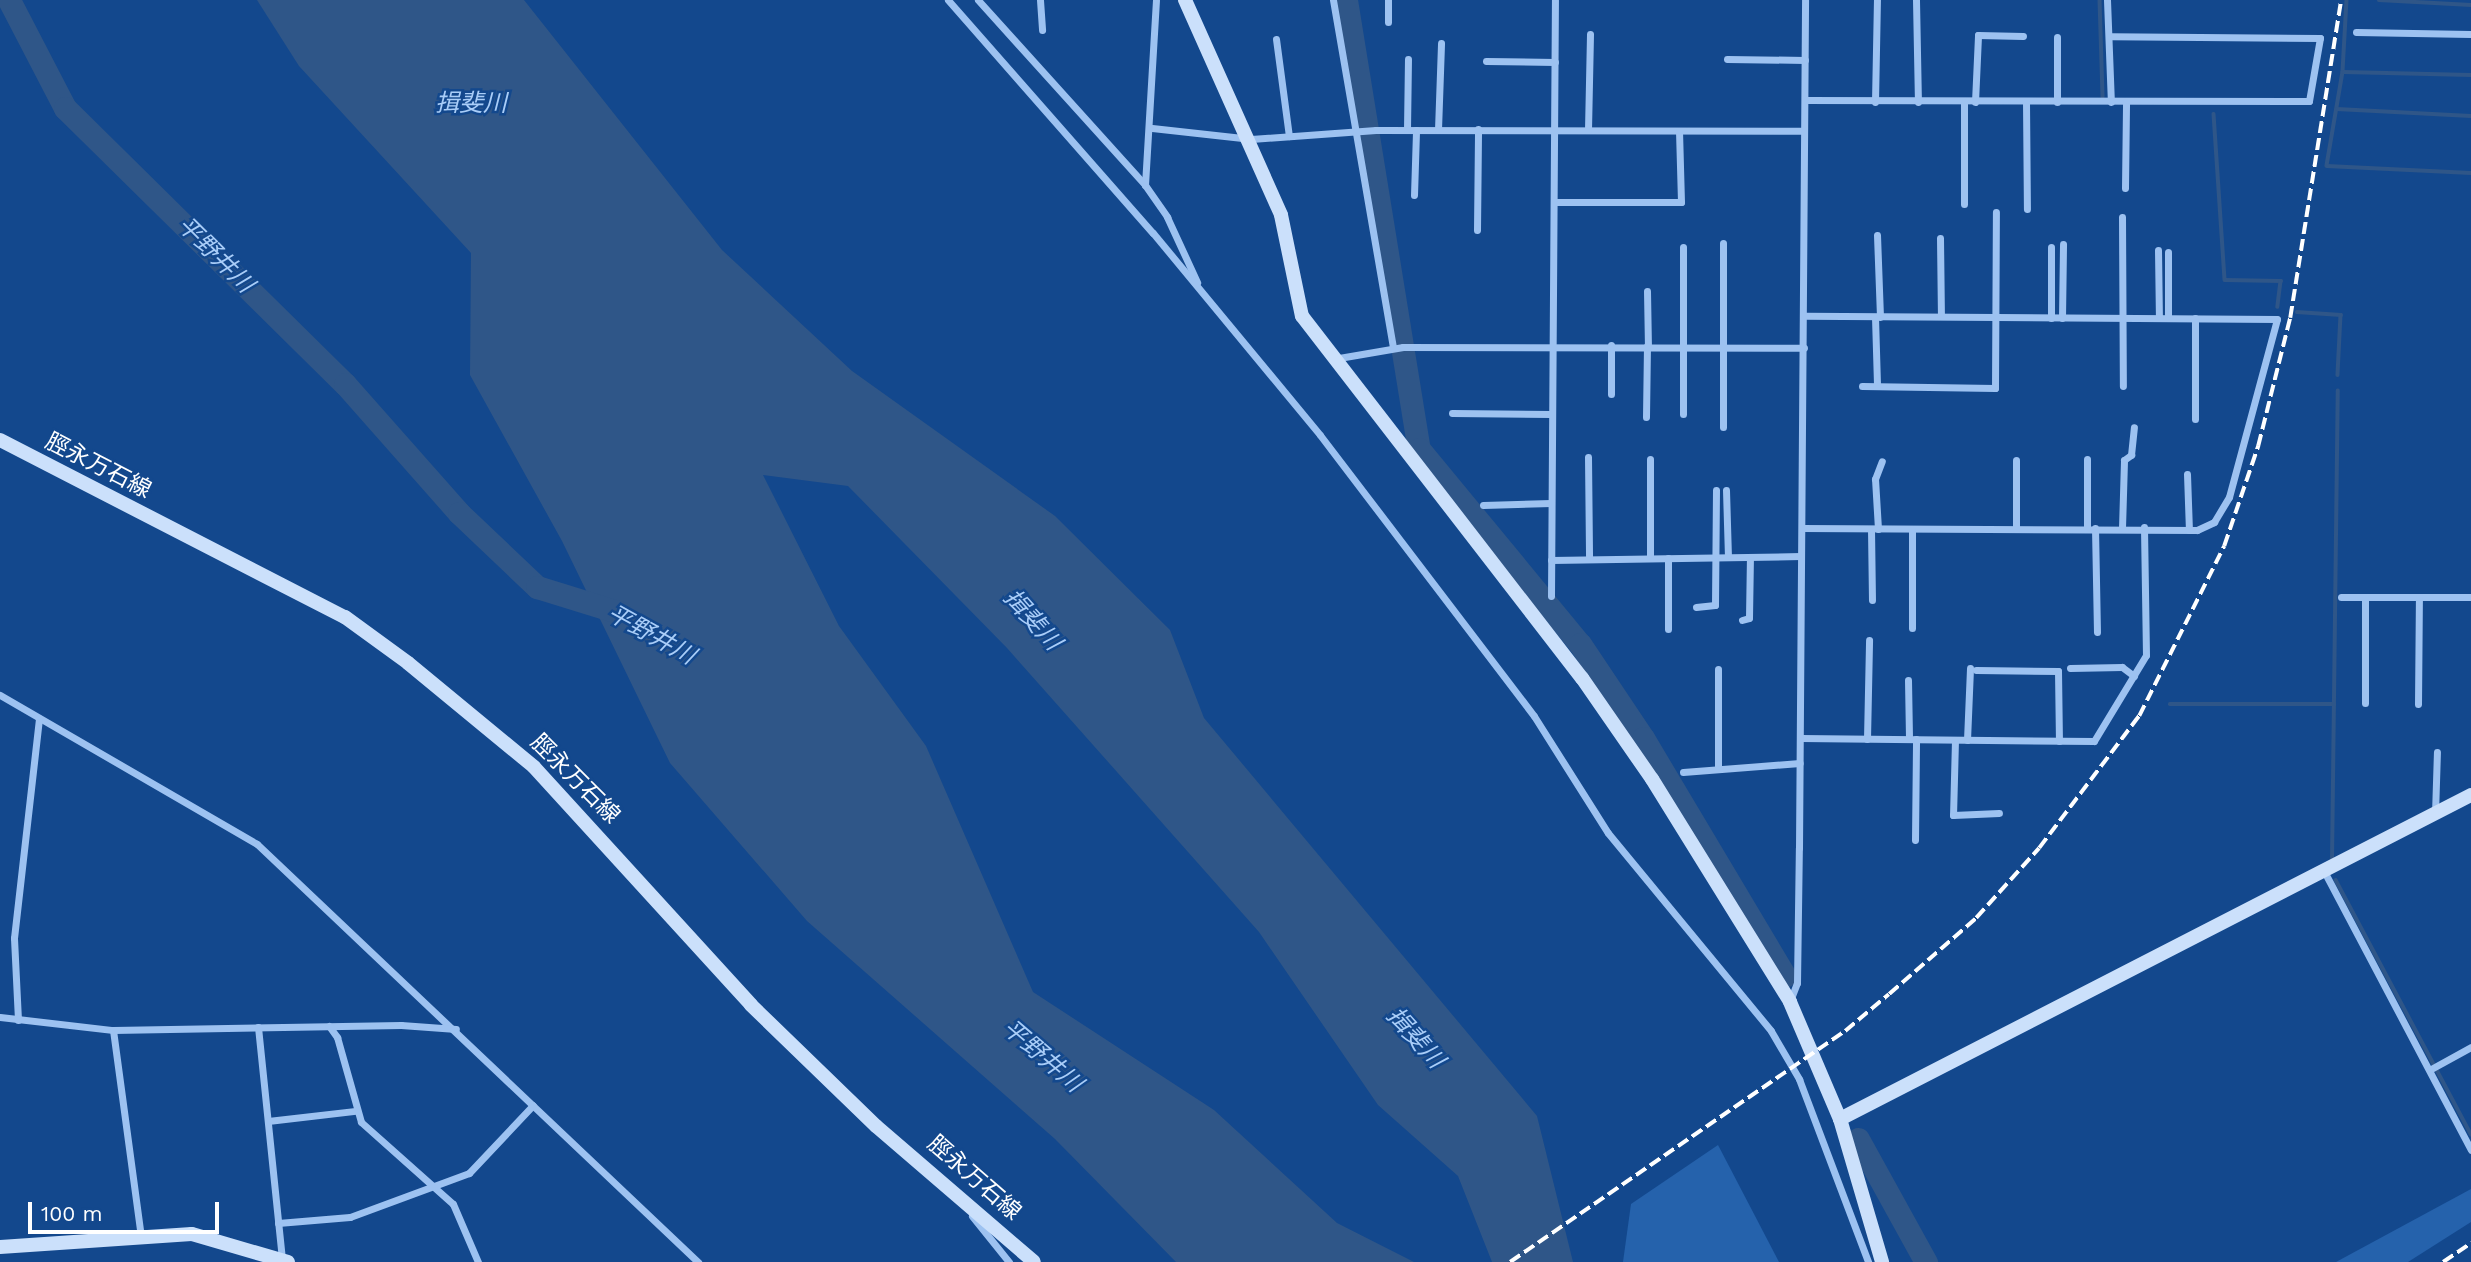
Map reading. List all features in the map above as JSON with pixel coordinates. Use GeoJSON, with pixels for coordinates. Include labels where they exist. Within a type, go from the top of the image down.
{"type":"FeatureCollection","features":[{"type":"Feature","properties":{"kind":"street"},"geometry":{"type":"LineString","coordinates":[[948,0],[1201,292],[1484,648],[1608,833],[1771,1031],[1799,1079],[1868,1262]]}},
{"type":"Feature","properties":{"kind":"street"},"geometry":{"type":"LineString","coordinates":[[978,0],[1145,185],[1167,217],[1201,292]]}},
{"type":"Feature","properties":{"kind":"street"},"geometry":{"type":"LineString","coordinates":[[1040,0],[1042,30]]}},
{"type":"Feature","properties":{"kind":"street"},"geometry":{"type":"LineString","coordinates":[[1145,185],[1152,128],[1156,0]]}},
{"type":"Feature","properties":{"kind":"street"},"geometry":{"type":"LineString","coordinates":[[1185,0],[1251,139],[1281,215],[1302,316],[1332,359],[1582,678],[1652,779],[1790,1002],[1840,1119],[1882,1262]]}},
{"type":"Feature","properties":{"kind":"street"},"geometry":{"type":"LineString","coordinates":[[1333,0],[1393,348]]}},
{"type":"Feature","properties":{"kind":"street"},"geometry":{"type":"LineString","coordinates":[[1388,0],[1388,22]]}},
{"type":"Feature","properties":{"kind":"street"},"geometry":{"type":"LineString","coordinates":[[1551,596],[1555,0]]}},
{"type":"Feature","properties":{"kind":"street"},"geometry":{"type":"LineString","coordinates":[[1790,1002],[1797,983],[1801,738],[1805,0]]}},
{"type":"Feature","properties":{"kind":"street"},"geometry":{"type":"LineString","coordinates":[[1875,102],[1877,0]]}},
{"type":"Feature","properties":{"kind":"street"},"geometry":{"type":"LineString","coordinates":[[1916,0],[1918,102]]}},
{"type":"Feature","properties":{"kind":"street"},"geometry":{"type":"LineString","coordinates":[[2107,0],[2110,102]]}},
{"type":"Feature","properties":{"kind":"street"},"geometry":{"type":"LineString","coordinates":[[2356,32],[2471,34]]}},
{"type":"Feature","properties":{"kind":"street"},"geometry":{"type":"LineString","coordinates":[[1588,130],[1590,34]]}},
{"type":"Feature","properties":{"kind":"street"},"geometry":{"type":"LineString","coordinates":[[1975,102],[1978,35],[2022,36]]}},
{"type":"Feature","properties":{"kind":"street"},"geometry":{"type":"LineString","coordinates":[[1805,100],[2309,101],[2320,38],[2110,36]]}},
{"type":"Feature","properties":{"kind":"street"},"geometry":{"type":"LineString","coordinates":[[2057,37],[2057,102]]}},
{"type":"Feature","properties":{"kind":"street"},"geometry":{"type":"LineString","coordinates":[[1276,38],[1289,136]]}},
{"type":"Feature","properties":{"kind":"street"},"geometry":{"type":"LineString","coordinates":[[1438,130],[1441,43]]}},
{"type":"Feature","properties":{"kind":"street"},"geometry":{"type":"LineString","coordinates":[[1408,59],[1414,195]]}},
{"type":"Feature","properties":{"kind":"street"},"geometry":{"type":"LineString","coordinates":[[1727,59],[1805,60]]}},
{"type":"Feature","properties":{"kind":"street"},"geometry":{"type":"LineString","coordinates":[[1486,61],[1555,62]]}},
{"type":"Feature","properties":{"kind":"street"},"geometry":{"type":"LineString","coordinates":[[1964,102],[1964,204]]}},
{"type":"Feature","properties":{"kind":"street"},"geometry":{"type":"LineString","coordinates":[[2026,102],[2027,209]]}},
{"type":"Feature","properties":{"kind":"street"},"geometry":{"type":"LineString","coordinates":[[2125,188],[2126,102]]}},
{"type":"Feature","properties":{"kind":"street"},"geometry":{"type":"LineString","coordinates":[[1152,128],[1251,139],[1411,130],[1804,131]]}},
{"type":"Feature","properties":{"kind":"street"},"geometry":{"type":"LineString","coordinates":[[1477,230],[1478,130]]}},
{"type":"Feature","properties":{"kind":"street"},"geometry":{"type":"LineString","coordinates":[[1554,202],[1681,202],[1679,131]]}},
{"type":"Feature","properties":{"kind":"street"},"geometry":{"type":"LineString","coordinates":[[1862,386],[1877,384],[1996,388],[1996,212]]}},
{"type":"Feature","properties":{"kind":"street"},"geometry":{"type":"LineString","coordinates":[[2122,217],[2123,386]]}},
{"type":"Feature","properties":{"kind":"street"},"geometry":{"type":"LineString","coordinates":[[1877,235],[1877,384]]}},
{"type":"Feature","properties":{"kind":"street"},"geometry":{"type":"LineString","coordinates":[[1940,238],[1941,316]]}},
{"type":"Feature","properties":{"kind":"street"},"geometry":{"type":"LineString","coordinates":[[1723,243],[1723,427]]}},
{"type":"Feature","properties":{"kind":"street"},"geometry":{"type":"LineString","coordinates":[[2062,318],[2063,244]]}},
{"type":"Feature","properties":{"kind":"street"},"geometry":{"type":"LineString","coordinates":[[1683,247],[1683,414]]}},
{"type":"Feature","properties":{"kind":"street"},"geometry":{"type":"LineString","coordinates":[[2051,247],[2051,318]]}},
{"type":"Feature","properties":{"kind":"street"},"geometry":{"type":"LineString","coordinates":[[2158,250],[2159,318]]}},
{"type":"Feature","properties":{"kind":"street"},"geometry":{"type":"LineString","coordinates":[[2168,252],[2168,318]]}},
{"type":"Feature","properties":{"kind":"street"},"geometry":{"type":"LineString","coordinates":[[1646,417],[1647,291]]}},
{"type":"Feature","properties":{"kind":"street"},"geometry":{"type":"LineString","coordinates":[[1802,528],[2144,527],[2189,530],[2214,522],[2229,497],[2277,319],[1805,316]]}},
{"type":"Feature","properties":{"kind":"street"},"geometry":{"type":"LineString","coordinates":[[2195,318],[2195,419]]}},
{"type":"Feature","properties":{"kind":"street"},"geometry":{"type":"LineString","coordinates":[[1332,359],[1393,348],[1552,345],[1804,348]]}},
{"type":"Feature","properties":{"kind":"street"},"geometry":{"type":"LineString","coordinates":[[1611,345],[1611,394]]}},
{"type":"Feature","properties":{"kind":"street"},"geometry":{"type":"LineString","coordinates":[[1452,413],[1551,414]]}},
{"type":"Feature","properties":{"kind":"street"},"geometry":{"type":"LineString","coordinates":[[2122,527],[2124,460],[2132,455],[2134,427]]}},
{"type":"Feature","properties":{"kind":"street","name":"脛永万石線"},"geometry":{"type":"LineString","coordinates":[[0,440],[345,617],[408,663],[534,767],[751,1005],[876,1126],[940,1178],[1034,1262]]}},
{"type":"Feature","properties":{"kind":"street"},"geometry":{"type":"LineString","coordinates":[[1588,457],[1589,559]]}},
{"type":"Feature","properties":{"kind":"street"},"geometry":{"type":"LineString","coordinates":[[1650,459],[1650,558]]}},
{"type":"Feature","properties":{"kind":"street"},"geometry":{"type":"LineString","coordinates":[[2087,459],[2097,632]]}},
{"type":"Feature","properties":{"kind":"street"},"geometry":{"type":"LineString","coordinates":[[2016,460],[2016,528]]}},
{"type":"Feature","properties":{"kind":"street"},"geometry":{"type":"LineString","coordinates":[[1872,600],[1875,479],[1882,474],[1882,461]]}},
{"type":"Feature","properties":{"kind":"street"},"geometry":{"type":"LineString","coordinates":[[2187,474],[2189,530]]}},
{"type":"Feature","properties":{"kind":"street"},"geometry":{"type":"LineString","coordinates":[[1696,607],[1715,605],[1716,490]]}},
{"type":"Feature","properties":{"kind":"street"},"geometry":{"type":"LineString","coordinates":[[1726,490],[1728,557]]}},
{"type":"Feature","properties":{"kind":"street"},"geometry":{"type":"LineString","coordinates":[[1483,505],[1551,503]]}},
{"type":"Feature","properties":{"kind":"street"},"geometry":{"type":"LineString","coordinates":[[1801,738],[2094,741],[2147,655],[2144,527]]}},
{"type":"Feature","properties":{"kind":"street"},"geometry":{"type":"LineString","coordinates":[[1912,529],[1912,628]]}},
{"type":"Feature","properties":{"kind":"street"},"geometry":{"type":"LineString","coordinates":[[1551,559],[1801,556]]}},
{"type":"Feature","properties":{"kind":"street"},"geometry":{"type":"LineString","coordinates":[[1742,620],[1749,618],[1750,557]]}},
{"type":"Feature","properties":{"kind":"street"},"geometry":{"type":"LineString","coordinates":[[1668,558],[1668,629]]}},
{"type":"Feature","properties":{"kind":"street"},"geometry":{"type":"LineString","coordinates":[[2341,597],[2471,597]]}},
{"type":"Feature","properties":{"kind":"street"},"geometry":{"type":"LineString","coordinates":[[2365,597],[2365,703]]}},
{"type":"Feature","properties":{"kind":"street"},"geometry":{"type":"LineString","coordinates":[[2418,704],[2419,597]]}},
{"type":"Feature","properties":{"kind":"street"},"geometry":{"type":"LineString","coordinates":[[1867,739],[1869,640]]}},
{"type":"Feature","properties":{"kind":"street"},"geometry":{"type":"LineString","coordinates":[[2070,668],[2122,667],[2134,676]]}},
{"type":"Feature","properties":{"kind":"street"},"geometry":{"type":"LineString","coordinates":[[1718,669],[1718,769]]}},
{"type":"Feature","properties":{"kind":"street"},"geometry":{"type":"LineString","coordinates":[[1967,740],[1973,669],[2058,671],[2059,741]]}},
{"type":"Feature","properties":{"kind":"street"},"geometry":{"type":"LineString","coordinates":[[1908,680],[1915,840]]}},
{"type":"Feature","properties":{"kind":"street"},"geometry":{"type":"LineString","coordinates":[[0,695],[257,844],[457,1030],[698,1262]]}},
{"type":"Feature","properties":{"kind":"street"},"geometry":{"type":"LineString","coordinates":[[18,1020],[14,939],[39,718]]}},
{"type":"Feature","properties":{"kind":"street"},"geometry":{"type":"LineString","coordinates":[[1955,740],[1953,815],[1999,813]]}},
{"type":"Feature","properties":{"kind":"street"},"geometry":{"type":"LineString","coordinates":[[2435,814],[2437,752]]}},
{"type":"Feature","properties":{"kind":"street"},"geometry":{"type":"LineString","coordinates":[[1683,772],[1800,763]]}},
{"type":"Feature","properties":{"kind":"street"},"geometry":{"type":"LineString","coordinates":[[1840,1119],[2325,873],[2471,795]]}},
{"type":"Feature","properties":{"kind":"street"},"geometry":{"type":"LineString","coordinates":[[2325,873],[2431,1069],[2471,1150]]}},
{"type":"Feature","properties":{"kind":"street"},"geometry":{"type":"LineString","coordinates":[[0,1017],[113,1030],[329,1026],[457,1030]]}},
{"type":"Feature","properties":{"kind":"street"},"geometry":{"type":"LineString","coordinates":[[329,1026],[337,1037],[355,1111],[374,1138],[453,1204],[478,1262]]}},
{"type":"Feature","properties":{"kind":"street"},"geometry":{"type":"LineString","coordinates":[[0,1247],[141,1237],[217,1237],[284,1261],[258,1027]]}},
{"type":"Feature","properties":{"kind":"street"},"geometry":{"type":"LineString","coordinates":[[113,1030],[141,1237]]}},
{"type":"Feature","properties":{"kind":"street"},"geometry":{"type":"LineString","coordinates":[[2431,1069],[2471,1047]]}},
{"type":"Feature","properties":{"kind":"street"},"geometry":{"type":"LineString","coordinates":[[278,1223],[350,1217],[469,1173],[533,1105]]}},
{"type":"Feature","properties":{"kind":"street"},"geometry":{"type":"LineString","coordinates":[[268,1121],[355,1111]]}},
{"type":"Feature","properties":{"kind":"street"},"geometry":{"type":"LineString","coordinates":[[940,1178],[1009,1262]]}},
{"type":"Feature","properties":{"kind":"shaded area"},"geometry":{"type":"Polygon","coordinates":[[[1718,1145],[1779,1262],[1623,1262],[1631,1204],[1718,1145]]]}},
{"type":"Feature","properties":{"kind":"shaded area"},"geometry":{"type":"Polygon","coordinates":[[[2471,1189],[2471,1222],[2408,1262],[2336,1262],[2471,1189]]]}},
{"type":"Feature","properties":{"kind":"water","name":"揖斐川"},"geometry":{"type":"Polygon","coordinates":[[[257,0],[524,0],[722,250],[852,371],[1055,516],[1170,630],[1204,718],[1537,1116],[1573,1262],[1492,1262],[1458,1176],[1378,1105],[1259,932],[1007,648],[848,486],[763,475],[839,626],[926,746],[1033,992],[1214,1110],[1337,1223],[1414,1262],[1176,1262],[1055,1139],[807,921],[670,763],[562,541],[470,375],[471,253],[299,66],[257,0]]]}},
{"type":"Feature","properties":{"kind":"waterway","name":"平野井川"},"geometry":{"type":"LineString","coordinates":[[9,0],[65,108],[345,384],[459,513],[537,587],[621,613]]}},
{"type":"Feature","properties":{"kind":"waterway"},"geometry":{"type":"LineString","coordinates":[[1346,0],[1419,449],[1580,644],[1643,738],[1785,976]]}},
{"type":"Feature","properties":{"kind":"waterway"},"geometry":{"type":"LineString","coordinates":[[2100,0],[2103,97]]}},
{"type":"Feature","properties":{"kind":"waterway"},"geometry":{"type":"LineString","coordinates":[[2347,0],[2343,72],[2327,166],[2471,173]]}},
{"type":"Feature","properties":{"kind":"waterway"},"geometry":{"type":"LineString","coordinates":[[2379,0],[2471,5]]}},
{"type":"Feature","properties":{"kind":"waterway"},"geometry":{"type":"LineString","coordinates":[[2344,72],[2471,75]]}},
{"type":"Feature","properties":{"kind":"waterway"},"geometry":{"type":"LineString","coordinates":[[2337,109],[2471,116]]}},
{"type":"Feature","properties":{"kind":"waterway"},"geometry":{"type":"LineString","coordinates":[[2214,114],[2225,280],[2281,281],[2278,307]]}},
{"type":"Feature","properties":{"kind":"waterway"},"geometry":{"type":"LineString","coordinates":[[2297,312],[2341,315],[2338,375]]}},
{"type":"Feature","properties":{"kind":"waterway"},"geometry":{"type":"LineString","coordinates":[[2332,862],[2338,391]]}},
{"type":"Feature","properties":{"kind":"waterway"},"geometry":{"type":"LineString","coordinates":[[2170,704],[2334,704]]}},
{"type":"Feature","properties":{"kind":"waterway"},"geometry":{"type":"LineString","coordinates":[[2336,880],[2471,1134]]}},
{"type":"Feature","properties":{"kind":"waterway"},"geometry":{"type":"LineString","coordinates":[[1858,1139],[1926,1262]]}},
{"type":"Feature","properties":{"kind":"railway"},"geometry":{"type":"LineString","coordinates":[[1510,1262],[1845,1031],[1889,994],[1976,918],[2039,848],[2139,716],[2224,546],[2258,446],[2290,318],[2341,0]]}},
{"type":"Feature","properties":{"kind":"railway"},"geometry":{"type":"LineString","coordinates":[[2443,1262],[2471,1243]]}}]}
